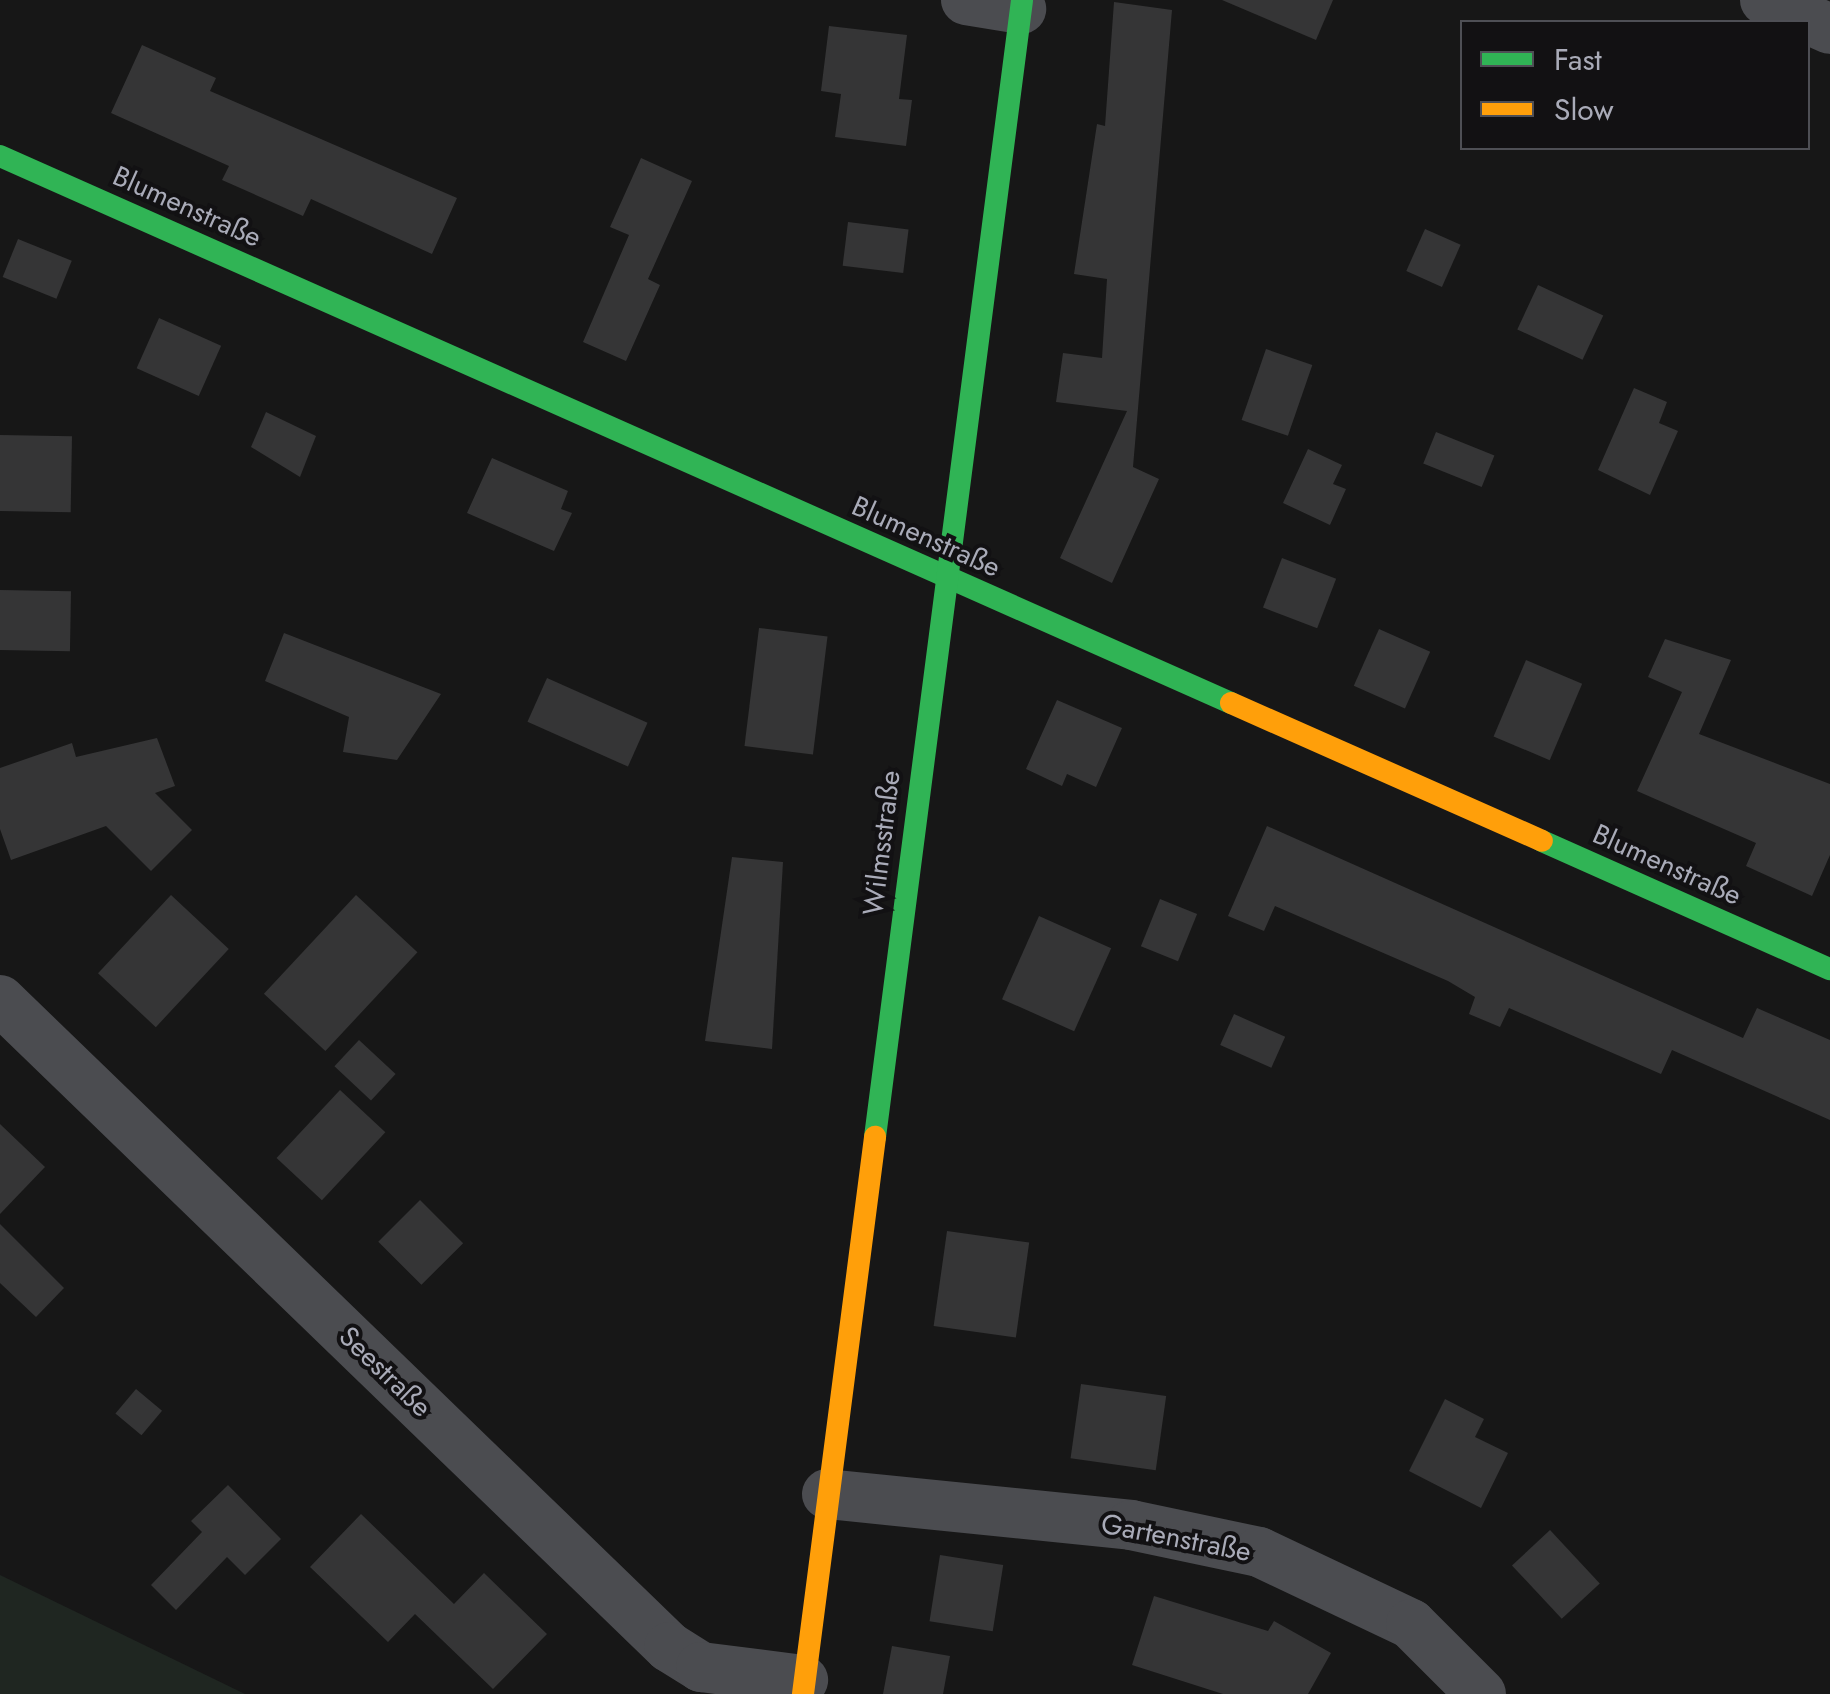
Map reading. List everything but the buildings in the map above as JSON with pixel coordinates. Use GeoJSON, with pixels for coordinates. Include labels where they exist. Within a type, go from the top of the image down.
{"type":"FeatureCollection","features":[{"type":"Feature","properties":{"kind":"street"},"geometry":{"type":"LineString","coordinates":[[966,0],[1021,4]]}},
{"type":"Feature","properties":{"kind":"street"},"geometry":{"type":"LineString","coordinates":[[1765,0],[1810,20]]}},
{"type":"Feature","properties":{"kind":"street","name":"Wilmsstraße"},"geometry":{"type":"LineString","coordinates":[[803,1687],[1021,4]]}},
{"type":"Feature","properties":{"kind":"street","name":"Blumenstraße"},"geometry":{"type":"LineString","coordinates":[[0,156],[947,580],[1830,969]]}},
{"type":"Feature","properties":{"kind":"street","name":"Seestraße"},"geometry":{"type":"LineString","coordinates":[[0,1000],[669,1647],[701,1667],[803,1687]]}},
{"type":"Feature","properties":{"kind":"street","name":"Gartenstraße"},"geometry":{"type":"LineString","coordinates":[[827,1494],[1131,1525],[1259,1552],[1411,1624],[1482,1694]]}},
{"type":"Feature","properties":{"kind":"shaded area"},"geometry":{"type":"Polygon","coordinates":[[[0,1575],[245,1694],[0,1694],[0,1575]]]}},
{"type":"Feature","properties":{"kind":"traffic: fast"},"geometry":{"type":"LineString","coordinates":[[875,1137],[1022,0]]}},
{"type":"Feature","properties":{"kind":"traffic: fast"},"geometry":{"type":"LineString","coordinates":[[0,156],[1231,703]]}},
{"type":"Feature","properties":{"kind":"traffic: fast"},"geometry":{"type":"LineString","coordinates":[[1542,841],[1830,969]]}},
{"type":"Feature","properties":{"kind":"traffic: slow"},"geometry":{"type":"LineString","coordinates":[[1231,703],[1542,841]]}},
{"type":"Feature","properties":{"kind":"traffic: slow"},"geometry":{"type":"LineString","coordinates":[[803,1694],[875,1137]]}}]}
